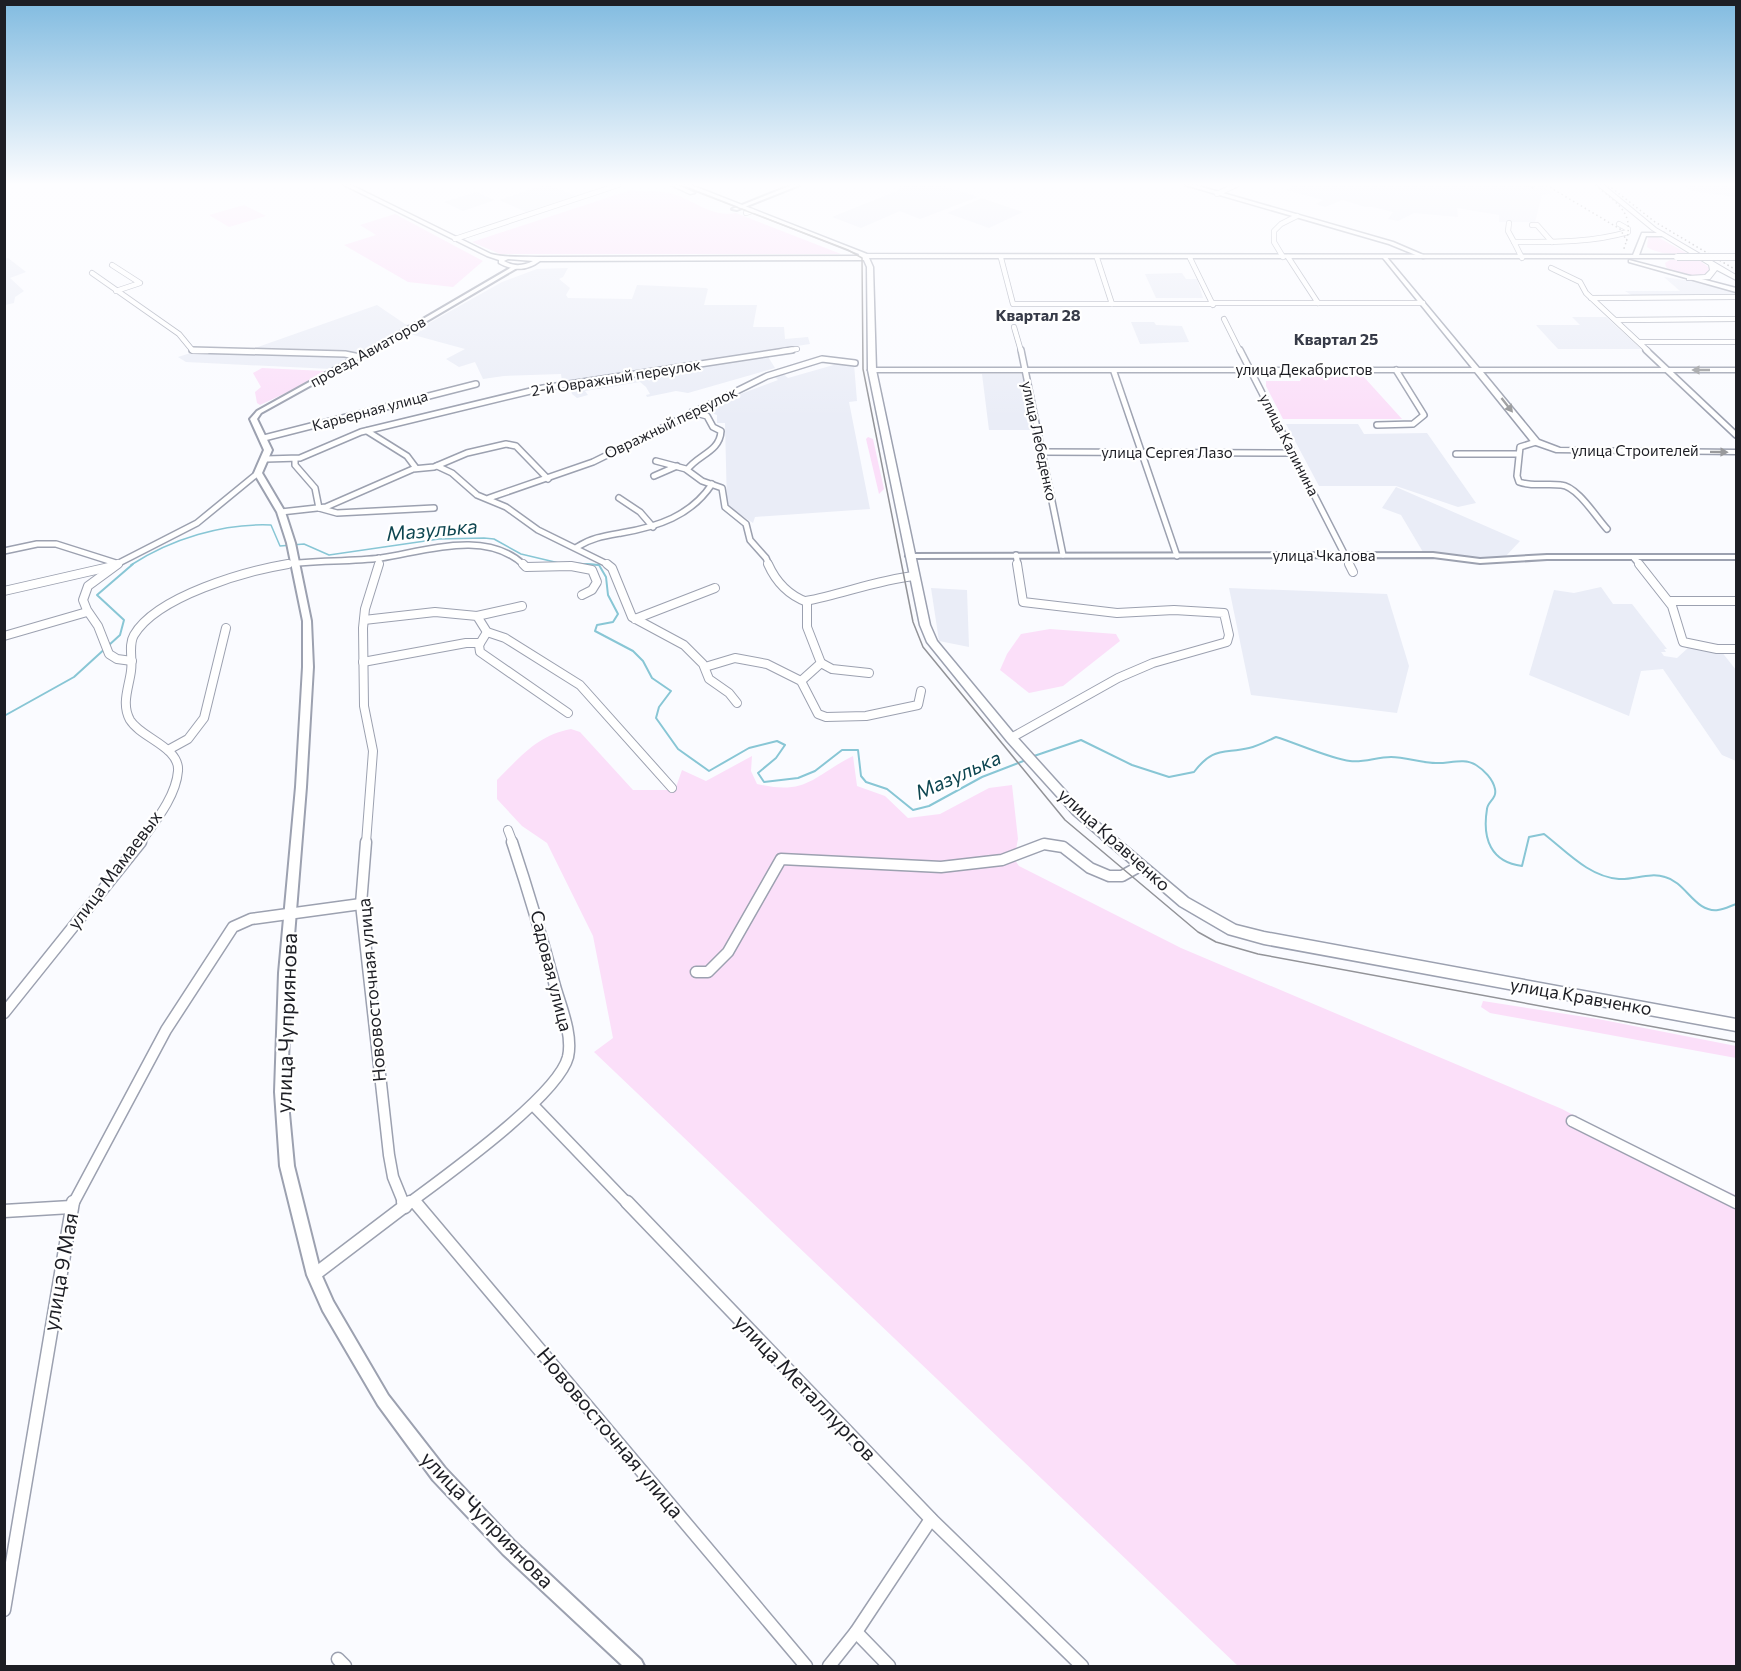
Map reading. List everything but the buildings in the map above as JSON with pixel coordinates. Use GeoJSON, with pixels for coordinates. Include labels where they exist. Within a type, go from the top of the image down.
{"type":"FeatureCollection","features":[{"type":"Feature","properties":{"kind":"highway"},"geometry":{"type":"LineString","coordinates":[[1710,263],[1737,278]]}},
{"type":"Feature","properties":{"kind":"highway"},"geometry":{"type":"LineString","coordinates":[[1690,278],[1707,277],[1714,271],[1713,265]]}},
{"type":"Feature","properties":{"kind":"main road"},"geometry":{"type":"LineString","coordinates":[[502,263],[514,268],[534,263]]}},
{"type":"Feature","properties":{"kind":"main road","name":"улица Кравченко"},"geometry":{"type":"LineString","coordinates":[[866,263],[870,267],[872,370],[925,624],[932,642],[1011,738],[1077,812],[1184,902],[1233,930],[1264,938],[1737,1025]]}},
{"type":"Feature","properties":{"kind":"main road"},"geometry":{"type":"LineString","coordinates":[[1390,263],[1536,442]]}},
{"type":"Feature","properties":{"kind":"main road"},"geometry":{"type":"LineString","coordinates":[[1639,263],[1737,290]]}},
{"type":"Feature","properties":{"kind":"main road"},"geometry":{"type":"LineString","coordinates":[[1661,263],[1670,272]]}},
{"type":"Feature","properties":{"kind":"main road","name":"улица Декабристов"},"geometry":{"type":"LineString","coordinates":[[872,370],[1114,372],[1478,369],[1737,370]]}},
{"type":"Feature","properties":{"kind":"main road","name":"улица Строителей"},"geometry":{"type":"LineString","coordinates":[[1536,442],[1559,450],[1737,452]]}},
{"type":"Feature","properties":{"kind":"street"},"geometry":{"type":"LineString","coordinates":[[1002,263],[1013,304],[1423,303]]}},
{"type":"Feature","properties":{"kind":"street"},"geometry":{"type":"LineString","coordinates":[[1099,263],[1112,304]]}},
{"type":"Feature","properties":{"kind":"street"},"geometry":{"type":"LineString","coordinates":[[1192,263],[1213,304]]}},
{"type":"Feature","properties":{"kind":"street"},"geometry":{"type":"LineString","coordinates":[[1290,263],[1318,303]]}},
{"type":"Feature","properties":{"kind":"street"},"geometry":{"type":"LineString","coordinates":[[112,265],[140,283],[116,291]]}},
{"type":"Feature","properties":{"kind":"street","name":"проезд Авиаторов"},"geometry":{"type":"LineString","coordinates":[[264,438],[254,419],[259,412],[514,268]]}},
{"type":"Feature","properties":{"kind":"street"},"geometry":{"type":"LineString","coordinates":[[1551,268],[1580,282],[1591,298],[1737,435]]}},
{"type":"Feature","properties":{"kind":"street"},"geometry":{"type":"LineString","coordinates":[[92,273],[179,334],[193,351],[345,354],[360,357]]}},
{"type":"Feature","properties":{"kind":"street"},"geometry":{"type":"LineString","coordinates":[[1591,298],[1737,297]]}},
{"type":"Feature","properties":{"kind":"street","name":"улица Калинина"},"geometry":{"type":"LineString","coordinates":[[1224,319],[1353,572]]}},
{"type":"Feature","properties":{"kind":"street"},"geometry":{"type":"LineString","coordinates":[[1616,320],[1737,319]]}},
{"type":"Feature","properties":{"kind":"street","name":"улица Лебеденко"},"geometry":{"type":"LineString","coordinates":[[1014,327],[1063,555]]}},
{"type":"Feature","properties":{"kind":"street"},"geometry":{"type":"LineString","coordinates":[[1640,342],[1737,342]]}},
{"type":"Feature","properties":{"kind":"street","name":"2-й Овражный переулок"},"geometry":{"type":"LineString","coordinates":[[296,459],[350,435],[551,386],[797,349]]}},
{"type":"Feature","properties":{"kind":"street","name":"Овражный переулок"},"geometry":{"type":"LineString","coordinates":[[489,498],[592,462],[756,381],[819,360],[855,363]]}},
{"type":"Feature","properties":{"kind":"street"},"geometry":{"type":"LineString","coordinates":[[1377,425],[1413,424],[1424,415],[1396,370]]}},
{"type":"Feature","properties":{"kind":"street"},"geometry":{"type":"LineString","coordinates":[[1114,372],[1177,556]]}},
{"type":"Feature","properties":{"kind":"street","name":"Карьерная улица"},"geometry":{"type":"LineString","coordinates":[[264,438],[476,384]]}},
{"type":"Feature","properties":{"kind":"street"},"geometry":{"type":"LineString","coordinates":[[686,469],[707,454],[721,440],[722,435],[720,430],[713,427],[707,416],[691,412]]}},
{"type":"Feature","properties":{"kind":"street"},"geometry":{"type":"LineString","coordinates":[[367,431],[407,456],[416,468]]}},
{"type":"Feature","properties":{"kind":"street"},"geometry":{"type":"LineString","coordinates":[[132,661],[118,660],[109,655],[103,647],[100,628],[87,612],[83,600],[85,591],[98,577],[117,565],[195,524],[212,512],[245,480],[258,473],[268,450],[264,438]]}},
{"type":"Feature","properties":{"kind":"street"},"geometry":{"type":"LineString","coordinates":[[1536,442],[1521,445],[1518,454],[1517,476],[1520,482],[1532,486],[1563,484],[1571,487],[1607,529]]}},
{"type":"Feature","properties":{"kind":"street"},"geometry":{"type":"LineString","coordinates":[[281,512],[319,508],[416,468],[437,466],[466,453],[512,444],[548,479]]}},
{"type":"Feature","properties":{"kind":"street","name":"улица Сергея Лазо"},"geometry":{"type":"LineString","coordinates":[[1042,452],[1293,453]]}},
{"type":"Feature","properties":{"kind":"street"},"geometry":{"type":"LineString","coordinates":[[1456,454],[1518,454]]}},
{"type":"Feature","properties":{"kind":"street"},"geometry":{"type":"LineString","coordinates":[[266,459],[296,459],[295,465],[315,488],[319,508]]}},
{"type":"Feature","properties":{"kind":"street"},"geometry":{"type":"LineString","coordinates":[[656,461],[686,469],[699,479],[723,490],[725,507],[746,524],[750,540],[766,558],[775,580],[797,598],[806,601],[838,595],[886,579],[914,576]]}},
{"type":"Feature","properties":{"kind":"street"},"geometry":{"type":"LineString","coordinates":[[437,466],[452,473],[477,495],[489,498],[506,507],[538,530],[605,562],[612,568],[622,595],[635,619],[676,640],[705,667],[709,679],[725,690],[737,703]]}},
{"type":"Feature","properties":{"kind":"street"},"geometry":{"type":"LineString","coordinates":[[654,476],[677,466]]}},
{"type":"Feature","properties":{"kind":"street","name":"улица Чуприянова"},"geometry":{"type":"LineString","coordinates":[[258,473],[281,512],[291,545],[307,621],[308,667],[292,912],[285,973],[281,1092],[287,1166],[314,1275],[328,1306],[383,1400],[439,1474],[509,1548],[635,1666]]}},
{"type":"Feature","properties":{"kind":"street"},"geometry":{"type":"LineString","coordinates":[[577,547],[588,539],[653,527],[674,519],[704,496],[712,484]]}},
{"type":"Feature","properties":{"kind":"street"},"geometry":{"type":"LineString","coordinates":[[619,498],[640,513],[653,527]]}},
{"type":"Feature","properties":{"kind":"street"},"geometry":{"type":"LineString","coordinates":[[319,508],[337,513],[434,508]]}},
{"type":"Feature","properties":{"kind":"street"},"geometry":{"type":"LineString","coordinates":[[4,551],[33,545],[55,544],[117,565]]}},
{"type":"Feature","properties":{"kind":"street"},"geometry":{"type":"LineString","coordinates":[[226,628],[204,718],[188,739],[168,750],[140,733],[128,714],[125,696],[132,661],[131,644],[134,634],[173,601],[229,580],[295,563],[322,563],[362,557],[379,558],[429,548],[457,547],[502,550],[511,553],[526,567],[571,566],[592,570],[597,582],[592,590],[582,595]]}},
{"type":"Feature","properties":{"kind":"street"},"geometry":{"type":"LineString","coordinates":[[1011,738],[1119,678],[1153,663],[1227,642],[1229,635],[1224,613],[1174,610],[1117,613],[1023,602],[1016,555]]}},
{"type":"Feature","properties":{"kind":"street","name":"улица Чкалова"},"geometry":{"type":"LineString","coordinates":[[910,556],[1451,556],[1480,561],[1547,557],[1737,557]]}},
{"type":"Feature","properties":{"kind":"street","name":"Нововосточная улица"},"geometry":{"type":"LineString","coordinates":[[379,558],[379,568],[369,594],[364,620],[364,706],[373,751],[361,904],[393,1177],[409,1204],[806,1666]]}},
{"type":"Feature","properties":{"kind":"street"},"geometry":{"type":"LineString","coordinates":[[1635,558],[1671,601],[1681,623],[1683,642],[1717,649],[1737,649]]}},
{"type":"Feature","properties":{"kind":"street"},"geometry":{"type":"LineString","coordinates":[[4,591],[117,565]]}},
{"type":"Feature","properties":{"kind":"street"},"geometry":{"type":"LineString","coordinates":[[635,619],[715,588]]}},
{"type":"Feature","properties":{"kind":"street"},"geometry":{"type":"LineString","coordinates":[[806,601],[809,638],[821,663],[832,669],[870,673]]}},
{"type":"Feature","properties":{"kind":"street"},"geometry":{"type":"LineString","coordinates":[[1671,601],[1737,601]]}},
{"type":"Feature","properties":{"kind":"street"},"geometry":{"type":"LineString","coordinates":[[364,620],[460,613],[477,616],[522,606]]}},
{"type":"Feature","properties":{"kind":"street"},"geometry":{"type":"LineString","coordinates":[[4,636],[87,612]]}},
{"type":"Feature","properties":{"kind":"street"},"geometry":{"type":"LineString","coordinates":[[477,616],[487,632],[505,638],[580,685],[672,788]]}},
{"type":"Feature","properties":{"kind":"street"},"geometry":{"type":"LineString","coordinates":[[487,632],[480,643],[480,652],[568,713]]}},
{"type":"Feature","properties":{"kind":"street"},"geometry":{"type":"LineString","coordinates":[[363,662],[466,643],[480,643]]}},
{"type":"Feature","properties":{"kind":"street"},"geometry":{"type":"LineString","coordinates":[[705,667],[739,658],[767,664],[801,681],[818,714],[830,719],[918,705],[921,691]]}},
{"type":"Feature","properties":{"kind":"street"},"geometry":{"type":"LineString","coordinates":[[801,681],[821,663]]}},
{"type":"Feature","properties":{"kind":"street","name":"улица Мамаевых"},"geometry":{"type":"LineString","coordinates":[[4,1013],[116,875],[149,830],[177,777],[178,762],[168,750]]}},
{"type":"Feature","properties":{"kind":"street","name":"Садовая улица"},"geometry":{"type":"LineString","coordinates":[[314,1275],[409,1204],[533,1105],[560,1073],[567,1060],[569,1046],[534,907],[508,830]]}},
{"type":"Feature","properties":{"kind":"street"},"geometry":{"type":"LineString","coordinates":[[696,972],[708,972],[724,958],[739,938],[749,914],[781,859],[940,867],[1002,860],[1044,844],[1063,847],[1090,868],[1109,876],[1122,876],[1140,866]]}},
{"type":"Feature","properties":{"kind":"street","name":"улица 9 Мая"},"geometry":{"type":"LineString","coordinates":[[4,1610],[71,1207],[166,1030],[229,933],[244,920],[361,904]]}},
{"type":"Feature","properties":{"kind":"street","name":"улица Металлургов"},"geometry":{"type":"LineString","coordinates":[[533,1105],[931,1519],[1082,1666]]}},
{"type":"Feature","properties":{"kind":"street"},"geometry":{"type":"LineString","coordinates":[[1572,1121],[1599,1132],[1737,1203]]}},
{"type":"Feature","properties":{"kind":"street"},"geometry":{"type":"LineString","coordinates":[[4,1211],[71,1207]]}},
{"type":"Feature","properties":{"kind":"street"},"geometry":{"type":"LineString","coordinates":[[829,1666],[856,1632],[931,1519]]}},
{"type":"Feature","properties":{"kind":"street"},"geometry":{"type":"LineString","coordinates":[[856,1632],[889,1666]]}},
{"type":"Feature","properties":{"kind":"shaded area"},"geometry":{"type":"Polygon","coordinates":[[[5,263],[14,263],[26,272],[10,278],[24,291],[15,297],[14,303],[5,305],[5,263]]]}},
{"type":"Feature","properties":{"kind":"shaded area"},"geometry":{"type":"Polygon","coordinates":[[[375,263],[481,263],[453,287],[408,282],[375,263]]]}},
{"type":"Feature","properties":{"kind":"shaded area"},"geometry":{"type":"Polygon","coordinates":[[[1665,263],[1703,263],[1712,270],[1701,275],[1689,276],[1666,267],[1665,263]]]}},
{"type":"Feature","properties":{"kind":"shaded area"},"geometry":{"type":"Polygon","coordinates":[[[568,268],[563,277],[559,279],[570,288],[566,295],[568,298],[632,299],[637,285],[706,288],[708,289],[704,305],[757,305],[753,327],[784,327],[785,339],[808,337],[810,344],[562,382],[561,374],[483,379],[475,362],[459,367],[446,359],[465,349],[410,334],[502,282],[537,269],[568,268]]]}},
{"type":"Feature","properties":{"kind":"shaded area"},"geometry":{"type":"Polygon","coordinates":[[[1182,273],[1186,279],[1197,279],[1203,298],[1156,298],[1145,274],[1182,273]]]}},
{"type":"Feature","properties":{"kind":"shaded area"},"geometry":{"type":"Polygon","coordinates":[[[1664,277],[1736,292],[1736,296],[1633,296],[1625,291],[1680,291],[1664,277]]]}},
{"type":"Feature","properties":{"kind":"shaded area"},"geometry":{"type":"Polygon","coordinates":[[[377,305],[405,324],[411,325],[331,369],[186,362],[178,357],[206,348],[255,348],[377,305]]]}},
{"type":"Feature","properties":{"kind":"shaded area"},"geometry":{"type":"Polygon","coordinates":[[[1572,317],[1606,317],[1641,349],[1558,349],[1536,325],[1580,325],[1572,317]]]}},
{"type":"Feature","properties":{"kind":"shaded area"},"geometry":{"type":"Polygon","coordinates":[[[1131,322],[1182,326],[1189,342],[1140,344],[1131,322]]]}},
{"type":"Feature","properties":{"kind":"shaded area"},"geometry":{"type":"Polygon","coordinates":[[[767,355],[775,368],[688,393],[676,391],[647,397],[646,395],[650,394],[640,382],[585,391],[588,395],[577,398],[572,394],[569,386],[767,355]]]}},
{"type":"Feature","properties":{"kind":"shaded area"},"geometry":{"type":"Polygon","coordinates":[[[837,364],[854,364],[857,401],[849,402],[870,509],[755,517],[753,523],[727,506],[725,423],[717,423],[717,415],[711,413],[711,405],[778,380],[774,376],[782,373],[788,378],[837,364]]]}},
{"type":"Feature","properties":{"kind":"shaded area"},"geometry":{"type":"Polygon","coordinates":[[[262,368],[324,371],[326,374],[260,405],[257,403],[255,392],[261,387],[253,373],[262,368]]]}},
{"type":"Feature","properties":{"kind":"shaded area"},"geometry":{"type":"Polygon","coordinates":[[[982,374],[1022,374],[1032,430],[989,430],[982,374]]]}},
{"type":"Feature","properties":{"kind":"shaded area"},"geometry":{"type":"Polygon","coordinates":[[[1303,376],[1363,376],[1402,419],[1283,419],[1266,386],[1266,381],[1300,381],[1303,376]]]}},
{"type":"Feature","properties":{"kind":"shaded area"},"geometry":{"type":"Polygon","coordinates":[[[1286,424],[1358,424],[1364,434],[1427,433],[1476,503],[1458,507],[1396,486],[1319,486],[1286,424]]]}},
{"type":"Feature","properties":{"kind":"shaded area"},"geometry":{"type":"Polygon","coordinates":[[[868,437],[873,439],[884,489],[879,494],[866,439],[868,437]]]}},
{"type":"Feature","properties":{"kind":"shaded area"},"geometry":{"type":"Polygon","coordinates":[[[1396,487],[1520,541],[1504,558],[1472,558],[1456,554],[1423,552],[1401,515],[1382,508],[1396,487]]]}},
{"type":"Feature","properties":{"kind":"shaded area"},"geometry":{"type":"Polygon","coordinates":[[[1601,587],[1613,604],[1632,604],[1667,649],[1664,649],[1666,652],[1661,652],[1664,656],[1677,658],[1688,648],[1721,651],[1736,670],[1736,761],[1722,755],[1663,669],[1641,671],[1629,716],[1529,675],[1554,590],[1574,593],[1601,587]]]}},
{"type":"Feature","properties":{"kind":"shaded area"},"geometry":{"type":"Polygon","coordinates":[[[931,588],[967,590],[969,647],[939,641],[931,588]]]}},
{"type":"Feature","properties":{"kind":"shaded area"},"geometry":{"type":"Polygon","coordinates":[[[1229,588],[1387,594],[1409,666],[1397,713],[1251,695],[1229,588]]]}},
{"type":"Feature","properties":{"kind":"shaded area"},"geometry":{"type":"Polygon","coordinates":[[[1050,629],[1116,634],[1120,641],[1063,686],[1029,693],[1000,670],[1007,654],[1021,634],[1050,629]]]}},
{"type":"Feature","properties":{"kind":"shaded area"},"geometry":{"type":"Polygon","coordinates":[[[571,729],[580,732],[633,790],[675,790],[682,770],[706,781],[752,756],[751,771],[757,784],[787,788],[809,782],[853,756],[857,786],[885,796],[908,818],[940,814],[989,788],[1012,785],[1018,839],[1014,859],[1019,866],[1181,948],[1562,1109],[1668,1165],[1736,1195],[1736,1666],[1238,1666],[594,1052],[613,1038],[593,936],[547,843],[522,826],[497,799],[497,780],[522,755],[549,736],[571,729]]]}},
{"type":"Feature","properties":{"kind":"shaded area"},"geometry":{"type":"Polygon","coordinates":[[[1483,1001],[1598,1019],[1736,1046],[1736,1058],[1490,1013],[1481,1007],[1483,1001]]]}},
{"type":"Feature","properties":{"kind":"waterway","name":"Мазулька"},"geometry":{"type":"LineString","coordinates":[[131,565],[180,540],[198,534],[253,525],[271,525],[280,546],[304,544],[329,555],[439,539],[484,538],[494,539],[521,554],[559,563]]}},
{"type":"Feature","properties":{"kind":"waterway","name":"Мазулька"},"geometry":{"type":"LineString","coordinates":[[574,563],[599,565]]}},
{"type":"Feature","properties":{"kind":"waterway","name":"Мазулька"},"geometry":{"type":"LineString","coordinates":[[4,716],[74,677],[120,635],[124,620],[97,595],[133,564]]}},
{"type":"Feature","properties":{"kind":"waterway","name":"Мазулька"},"geometry":{"type":"LineString","coordinates":[[586,564],[599,565]]}},
{"type":"Feature","properties":{"kind":"waterway","name":"Мазулька"},"geometry":{"type":"LineString","coordinates":[[599,565],[606,577],[608,595],[618,614],[613,622],[597,625],[595,631],[633,651],[643,661],[652,678],[671,691],[659,707],[656,718],[678,749],[709,771],[749,748],[777,741],[785,745],[776,758],[758,773],[764,782],[798,778],[815,771],[842,750],[858,750],[861,776],[866,782],[887,789],[913,810],[929,806],[982,777],[1026,760]]}},
{"type":"Feature","properties":{"kind":"waterway","name":"Мазулька"},"geometry":{"type":"LineString","coordinates":[[1034,756],[1081,740],[1132,765],[1169,777],[1194,772],[1207,759],[1218,753],[1252,747],[1276,737],[1342,760],[1360,761],[1391,757],[1430,763],[1466,761],[1482,769],[1494,785],[1495,795],[1487,809],[1486,830],[1491,847],[1503,860],[1522,866],[1529,837],[1544,834],[1578,862],[1598,874],[1619,879],[1665,877],[1679,885],[1703,907],[1710,910],[1721,910],[1736,904]]}},
{"type":"Feature","properties":{"kind":"tram line"},"geometry":{"type":"LineString","coordinates":[[862,263],[863,369],[913,622],[923,647],[1065,820],[1198,932],[1216,942],[1258,954],[1736,1042]]}},
{"type":"Feature","properties":{"kind":"railway"},"geometry":{"type":"LineString","coordinates":[[1724,263],[1736,270]]}},
{"type":"Feature","properties":{"kind":"district","name":"Квартал 28"},"geometry":{"type":"Point","coordinates":[1038,315]}},
{"type":"Feature","properties":{"kind":"district","name":"Квартал 25"},"geometry":{"type":"Point","coordinates":[1336,339]}}]}
